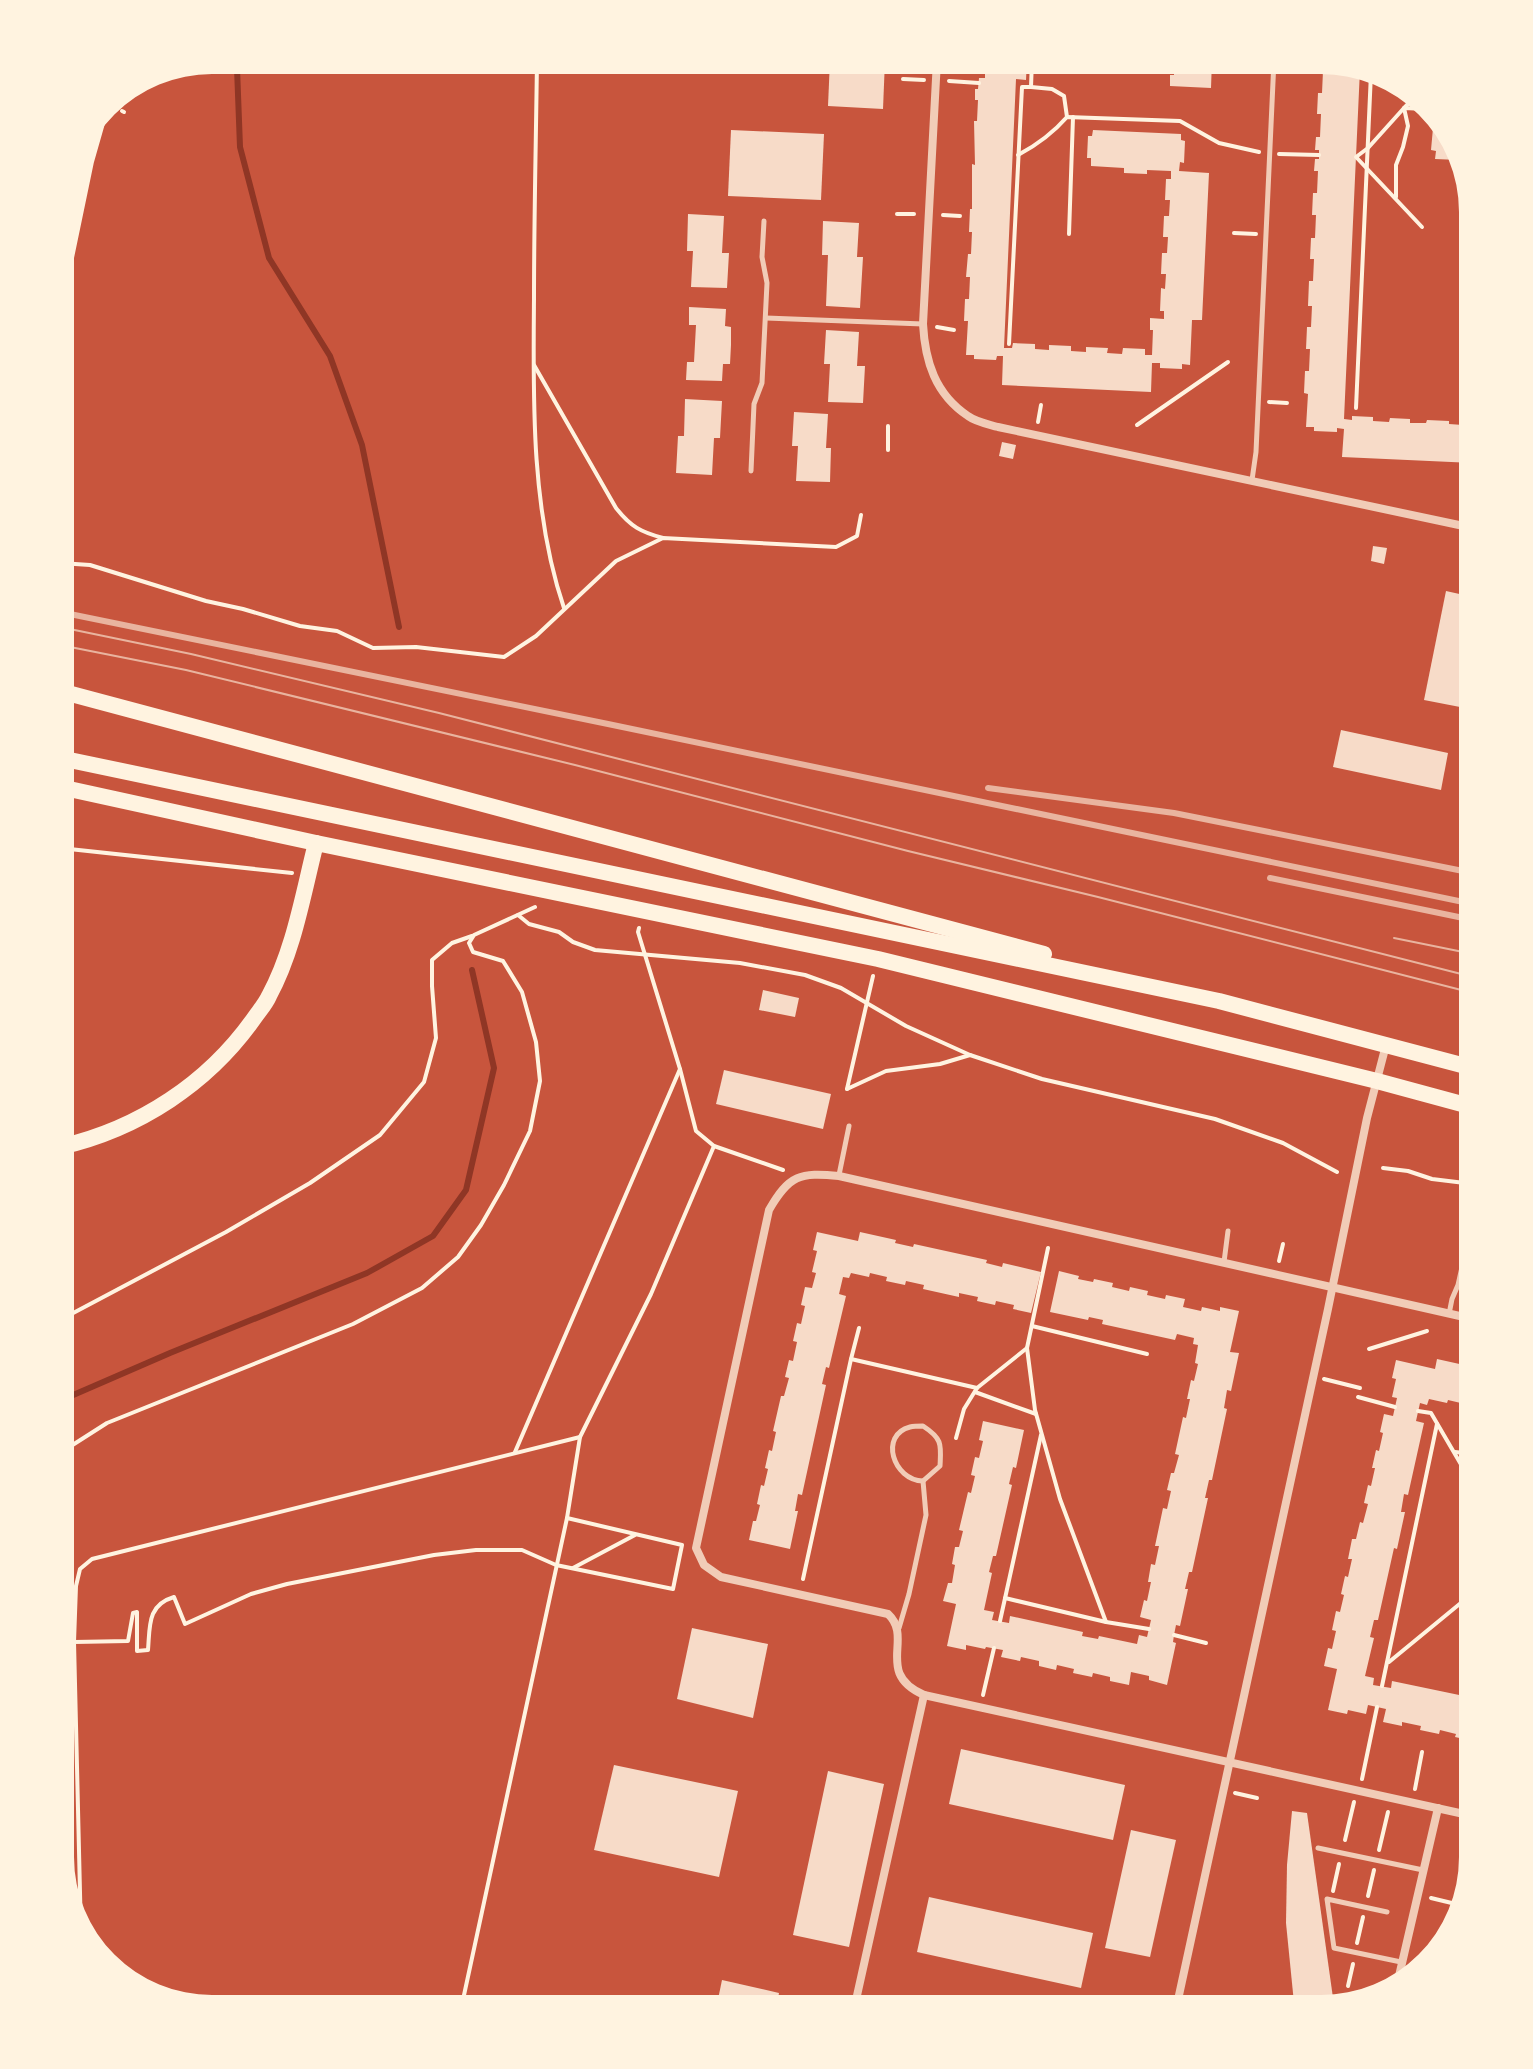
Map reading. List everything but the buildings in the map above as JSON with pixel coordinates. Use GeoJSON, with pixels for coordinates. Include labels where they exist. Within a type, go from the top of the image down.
{"type":"FeatureCollection","features":[{"type":"Feature","properties":{"kind":"main road"},"geometry":{"type":"LineString","coordinates":[[74,224],[91,148]]}},
{"type":"Feature","properties":{"kind":"main road"},"geometry":{"type":"LineString","coordinates":[[74,695],[1459,1064]]}},
{"type":"Feature","properties":{"kind":"main road"},"geometry":{"type":"LineString","coordinates":[[74,761],[1219,1001]]}},
{"type":"Feature","properties":{"kind":"main road"},"geometry":{"type":"LineString","coordinates":[[74,790],[878,959],[1459,1103]]}},
{"type":"Feature","properties":{"kind":"main road"},"geometry":{"type":"LineString","coordinates":[[74,1143],[120,1128],[165,1105],[207,1072],[241,1037],[269,997],[290,946],[316,843]]}},
{"type":"Feature","properties":{"kind":"street"},"geometry":{"type":"LineString","coordinates":[[936,74],[923,324],[925,350],[934,377],[946,397],[969,417],[1040,438],[1459,525]]}},
{"type":"Feature","properties":{"kind":"street"},"geometry":{"type":"LineString","coordinates":[[1179,1995],[1367,1118],[1386,1044]]}},
{"type":"Feature","properties":{"kind":"street"},"geometry":{"type":"LineString","coordinates":[[1459,1316],[839,1176],[809,1173],[792,1181],[779,1193],[769,1210],[696,1548],[704,1565],[721,1577],[888,1614],[898,1629],[896,1661],[900,1676],[912,1690],[924,1695],[1459,1813]]}},
{"type":"Feature","properties":{"kind":"street"},"geometry":{"type":"LineString","coordinates":[[857,1995],[924,1695]]}},
{"type":"Feature","properties":{"kind":"street"},"geometry":{"type":"LineString","coordinates":[[1401,1969],[1438,1808]]}},
{"type":"Feature","properties":{"kind":"lane"},"geometry":{"type":"LineString","coordinates":[[1252,480],[1256,452],[1273,74]]}},
{"type":"Feature","properties":{"kind":"lane"},"geometry":{"type":"LineString","coordinates":[[751,471],[754,404],[762,383],[766,318],[767,283],[762,257],[764,221]]}},
{"type":"Feature","properties":{"kind":"lane"},"geometry":{"type":"LineString","coordinates":[[766,318],[923,324]]}},
{"type":"Feature","properties":{"kind":"lane"},"geometry":{"type":"LineString","coordinates":[[839,1176],[849,1126]]}},
{"type":"Feature","properties":{"kind":"lane"},"geometry":{"type":"LineString","coordinates":[[1224,1264],[1228,1231]]}},
{"type":"Feature","properties":{"kind":"lane"},"geometry":{"type":"LineString","coordinates":[[1449,1314],[1459,1281]]}},
{"type":"Feature","properties":{"kind":"lane"},"geometry":{"type":"LineString","coordinates":[[923,1426],[936,1434],[941,1446],[940,1466],[923,1481],[914,1481],[906,1476],[896,1464],[892,1450],[896,1436],[908,1427],[923,1426]]}},
{"type":"Feature","properties":{"kind":"lane"},"geometry":{"type":"LineString","coordinates":[[898,1629],[926,1515],[923,1481]]}},
{"type":"Feature","properties":{"kind":"lane"},"geometry":{"type":"LineString","coordinates":[[1318,1848],[1423,1870]]}},
{"type":"Feature","properties":{"kind":"lane"},"geometry":{"type":"LineString","coordinates":[[1387,1912],[1327,1899],[1334,1948],[1402,1963]]}},
{"type":"Feature","properties":{"kind":"path"},"geometry":{"type":"LineString","coordinates":[[537,74],[533,363],[536,475],[555,583],[564,608]]}},
{"type":"Feature","properties":{"kind":"path"},"geometry":{"type":"LineString","coordinates":[[1031,74],[1031,87]]}},
{"type":"Feature","properties":{"kind":"path"},"geometry":{"type":"LineString","coordinates":[[1356,408],[1371,84]]}},
{"type":"Feature","properties":{"kind":"path"},"geometry":{"type":"LineString","coordinates":[[1009,344],[1019,86],[1052,89],[1064,96],[1070,117],[1069,234]]}},
{"type":"Feature","properties":{"kind":"path"},"geometry":{"type":"LineString","coordinates":[[1407,105],[1356,157],[1422,227]]}},
{"type":"Feature","properties":{"kind":"path"},"geometry":{"type":"LineString","coordinates":[[1404,108],[1411,108]]}},
{"type":"Feature","properties":{"kind":"path"},"geometry":{"type":"LineString","coordinates":[[1396,200],[1396,165],[1408,126],[1404,108]]}},
{"type":"Feature","properties":{"kind":"path"},"geometry":{"type":"LineString","coordinates":[[1018,155],[1070,117],[1180,121],[1219,143],[1238,149],[1270,154],[1319,155]]}},
{"type":"Feature","properties":{"kind":"path"},"geometry":{"type":"LineString","coordinates":[[1234,233],[1266,235]]}},
{"type":"Feature","properties":{"kind":"path"},"geometry":{"type":"LineString","coordinates":[[1137,425],[1228,362]]}},
{"type":"Feature","properties":{"kind":"path"},"geometry":{"type":"LineString","coordinates":[[533,363],[616,508],[626,521],[642,533],[663,538],[836,547],[857,536],[861,515]]}},
{"type":"Feature","properties":{"kind":"path"},"geometry":{"type":"LineString","coordinates":[[888,426],[888,450]]}},
{"type":"Feature","properties":{"kind":"path"},"geometry":{"type":"LineString","coordinates":[[74,564],[90,565],[300,626],[337,631],[373,648],[416,647],[504,657],[536,636],[616,561],[663,538]]}},
{"type":"Feature","properties":{"kind":"path"},"geometry":{"type":"LineString","coordinates":[[74,850],[291,873],[309,870]]}},
{"type":"Feature","properties":{"kind":"path"},"geometry":{"type":"LineString","coordinates":[[74,1313],[226,1232],[310,1183],[380,1135],[424,1082],[436,1038],[432,960],[452,943],[535,907]]}},
{"type":"Feature","properties":{"kind":"path"},"geometry":{"type":"LineString","coordinates":[[518,915],[529,924],[559,932],[573,942],[595,950],[740,963],[805,975],[841,988],[906,1026],[970,1055],[1042,1079],[1215,1119],[1283,1143],[1337,1172]]}},
{"type":"Feature","properties":{"kind":"path"},"geometry":{"type":"LineString","coordinates":[[639,928],[696,1131],[714,1146],[781,1168],[792,1181]]}},
{"type":"Feature","properties":{"kind":"path"},"geometry":{"type":"LineString","coordinates":[[74,1444],[107,1423],[353,1324],[422,1288],[458,1257],[504,1185],[530,1131],[540,1081],[536,1042],[522,992],[503,961],[473,952],[469,943],[474,935]]}},
{"type":"Feature","properties":{"kind":"path"},"geometry":{"type":"LineString","coordinates":[[873,976],[847,1089],[886,1071],[940,1064],[970,1055]]}},
{"type":"Feature","properties":{"kind":"path"},"geometry":{"type":"LineString","coordinates":[[515,1452],[680,1069]]}},
{"type":"Feature","properties":{"kind":"path"},"geometry":{"type":"LineString","coordinates":[[464,1995],[567,1518],[580,1437],[651,1294],[714,1146]]}},
{"type":"Feature","properties":{"kind":"path"},"geometry":{"type":"LineString","coordinates":[[1383,1168],[1459,1182]]}},
{"type":"Feature","properties":{"kind":"path"},"geometry":{"type":"LineString","coordinates":[[1048,1248],[1027,1348],[1036,1414],[1060,1499],[1106,1622]]}},
{"type":"Feature","properties":{"kind":"path"},"geometry":{"type":"LineString","coordinates":[[1032,1326],[1147,1354]]}},
{"type":"Feature","properties":{"kind":"path"},"geometry":{"type":"LineString","coordinates":[[803,1579],[859,1328]]}},
{"type":"Feature","properties":{"kind":"path"},"geometry":{"type":"LineString","coordinates":[[1369,1349],[1427,1331]]}},
{"type":"Feature","properties":{"kind":"path"},"geometry":{"type":"LineString","coordinates":[[956,1438],[964,1409],[976,1390],[1027,1348]]}},
{"type":"Feature","properties":{"kind":"path"},"geometry":{"type":"LineString","coordinates":[[851,1359],[976,1390],[1036,1414]]}},
{"type":"Feature","properties":{"kind":"path"},"geometry":{"type":"LineString","coordinates":[[1313,1376],[1360,1388]]}},
{"type":"Feature","properties":{"kind":"path"},"geometry":{"type":"LineString","coordinates":[[1358,1397],[1395,1407]]}},
{"type":"Feature","properties":{"kind":"path"},"geometry":{"type":"LineString","coordinates":[[1418,1411],[1431,1413],[1459,1461]]}},
{"type":"Feature","properties":{"kind":"path"},"geometry":{"type":"LineString","coordinates":[[1382,1686],[1437,1424]]}},
{"type":"Feature","properties":{"kind":"path"},"geometry":{"type":"LineString","coordinates":[[1000,1621],[1041,1433]]}},
{"type":"Feature","properties":{"kind":"path"},"geometry":{"type":"LineString","coordinates":[[80,1895],[74,1642],[76,1586],[80,1569],[92,1559],[580,1437]]}},
{"type":"Feature","properties":{"kind":"path"},"geometry":{"type":"LineString","coordinates":[[1454,1452],[1459,1453]]}},
{"type":"Feature","properties":{"kind":"path"},"geometry":{"type":"LineString","coordinates":[[74,1642],[128,1641],[133,1613],[137,1612],[137,1651],[148,1650],[152,1615],[163,1600],[174,1597],[185,1624],[251,1594],[287,1584],[434,1555],[476,1550],[522,1550],[556,1565],[673,1589],[682,1545],[567,1518]]}},
{"type":"Feature","properties":{"kind":"path"},"geometry":{"type":"LineString","coordinates":[[573,1568],[638,1534]]}},
{"type":"Feature","properties":{"kind":"path"},"geometry":{"type":"LineString","coordinates":[[1005,1598],[1149,1629]]}},
{"type":"Feature","properties":{"kind":"path"},"geometry":{"type":"LineString","coordinates":[[1388,1664],[1459,1605]]}},
{"type":"Feature","properties":{"kind":"path"},"geometry":{"type":"LineString","coordinates":[[1174,1635],[1206,1643]]}},
{"type":"Feature","properties":{"kind":"path"},"geometry":{"type":"LineString","coordinates":[[980,1707],[994,1648]]}},
{"type":"Feature","properties":{"kind":"path"},"geometry":{"type":"LineString","coordinates":[[1357,1790],[1363,1778],[1377,1707]]}},
{"type":"Feature","properties":{"kind":"path"},"geometry":{"type":"LineString","coordinates":[[1412,1802],[1422,1752]]}},
{"type":"Feature","properties":{"kind":"path"},"geometry":{"type":"LineString","coordinates":[[1418,1895],[1450,1903]]}},
{"type":"Feature","properties":{"kind":"waterway"},"geometry":{"type":"LineString","coordinates":[[237,74],[240,147],[269,258],[330,356],[362,445],[399,627]]}},
{"type":"Feature","properties":{"kind":"waterway"},"geometry":{"type":"LineString","coordinates":[[74,1395],[367,1273],[433,1236],[466,1190],[494,1068],[472,970]]}},
{"type":"Feature","properties":{"kind":"tram line"},"geometry":{"type":"LineString","coordinates":[[74,630],[191,654],[439,713],[1459,973]]}},
{"type":"Feature","properties":{"kind":"tram line"},"geometry":{"type":"LineString","coordinates":[[74,648],[186,670],[575,765],[1459,989]]}},
{"type":"Feature","properties":{"kind":"tram line"},"geometry":{"type":"LineString","coordinates":[[1394,938],[1459,951]]}},
{"type":"Feature","properties":{"kind":"railway"},"geometry":{"type":"LineString","coordinates":[[74,615],[1459,901]]}},
{"type":"Feature","properties":{"kind":"railway"},"geometry":{"type":"LineString","coordinates":[[988,788],[1174,813],[1459,870]]}},
{"type":"Feature","properties":{"kind":"railway"},"geometry":{"type":"LineString","coordinates":[[1270,878],[1459,917]]}}]}
